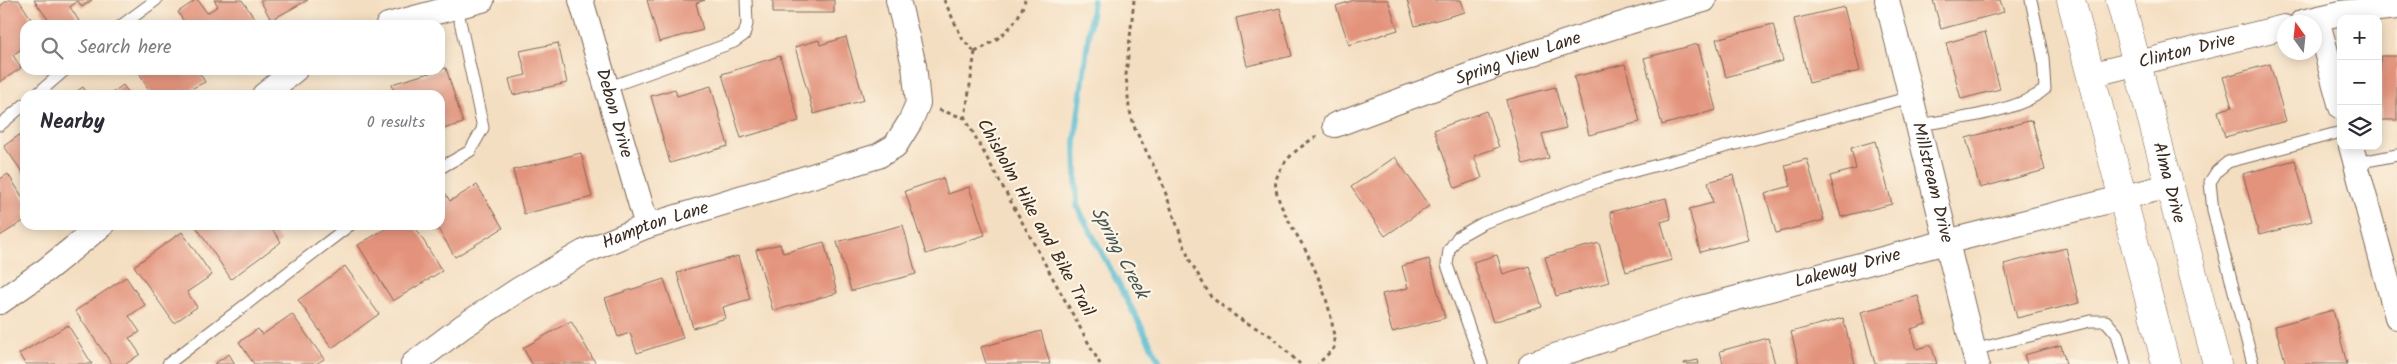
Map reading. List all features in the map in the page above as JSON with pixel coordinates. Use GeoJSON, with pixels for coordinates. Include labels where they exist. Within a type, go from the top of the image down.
{"type":"FeatureCollection","features":[{"type":"Feature","properties":{"kind":"main road"},"geometry":{"type":"LineString","coordinates":[[2071,0],[2166,364]]}},
{"type":"Feature","properties":{"kind":"main road","name":"Alma Drive"},"geometry":{"type":"LineString","coordinates":[[2120,0],[2217,364]]}},
{"type":"Feature","properties":{"kind":"street"},"geometry":{"type":"LineString","coordinates":[[406,20],[482,0]]}},
{"type":"Feature","properties":{"kind":"street","name":"Debon Drive"},"geometry":{"type":"LineString","coordinates":[[581,0],[647,226]]}},
{"type":"Feature","properties":{"kind":"street"},"geometry":{"type":"LineString","coordinates":[[898,0],[914,65],[914,112]]}},
{"type":"Feature","properties":{"kind":"street","name":"Spring View Lane"},"geometry":{"type":"LineString","coordinates":[[1335,125],[1530,54],[1613,26],[1704,0]]}},
{"type":"Feature","properties":{"kind":"street","name":"Millstream Drive"},"geometry":{"type":"LineString","coordinates":[[1887,0],[1975,357]]}},
{"type":"Feature","properties":{"kind":"street"},"geometry":{"type":"LineString","coordinates":[[2322,18],[2397,7]]}},
{"type":"Feature","properties":{"kind":"street","name":"Clinton Drive"},"geometry":{"type":"LineString","coordinates":[[2090,76],[2277,29]]}},
{"type":"Feature","properties":{"kind":"street"},"geometry":{"type":"LineString","coordinates":[[2322,56],[2340,105]]}},
{"type":"Feature","properties":{"kind":"street"},"geometry":{"type":"LineString","coordinates":[[270,90],[289,75]]}},
{"type":"Feature","properties":{"kind":"street","name":"Hampton Lane"},"geometry":{"type":"LineString","coordinates":[[412,364],[462,327],[518,290],[584,252],[647,226],[878,156],[895,146],[914,112]]}},
{"type":"Feature","properties":{"kind":"street"},"geometry":{"type":"LineString","coordinates":[[2354,155],[2397,317]]}},
{"type":"Feature","properties":{"kind":"street","name":"Lakeway Drive"},"geometry":{"type":"LineString","coordinates":[[1531,364],[1696,309],[1946,242],[2169,186]]}},
{"type":"Feature","properties":{"kind":"street"},"geometry":{"type":"LineString","coordinates":[[0,302],[46,270],[96,230]]}},
{"type":"Feature","properties":{"kind":"lane"},"geometry":{"type":"LineString","coordinates":[[129,20],[156,0]]}},
{"type":"Feature","properties":{"kind":"lane"},"geometry":{"type":"LineString","coordinates":[[607,88],[734,42],[744,35],[747,24],[746,0]]}},
{"type":"Feature","properties":{"kind":"lane"},"geometry":{"type":"LineString","coordinates":[[1917,125],[1974,116],[2037,96],[2045,89],[2043,58],[2031,0]]}},
{"type":"Feature","properties":{"kind":"lane"},"geometry":{"type":"LineString","coordinates":[[445,165],[470,150],[483,128],[457,6]]}},
{"type":"Feature","properties":{"kind":"lane"},"geometry":{"type":"LineString","coordinates":[[42,90],[60,75]]}},
{"type":"Feature","properties":{"kind":"lane"},"geometry":{"type":"LineString","coordinates":[[1482,364],[1447,265],[1449,250],[1458,237],[1483,223],[1605,179],[1911,97]]}},
{"type":"Feature","properties":{"kind":"lane"},"geometry":{"type":"LineString","coordinates":[[0,125],[20,108]]}},
{"type":"Feature","properties":{"kind":"lane"},"geometry":{"type":"LineString","coordinates":[[2252,364],[2213,211],[2210,182],[2217,171],[2228,162],[2337,133]]}},
{"type":"Feature","properties":{"kind":"lane"},"geometry":{"type":"LineString","coordinates":[[2354,155],[2397,155]]}},
{"type":"Feature","properties":{"kind":"lane"},"geometry":{"type":"LineString","coordinates":[[168,364],[343,230]]}},
{"type":"Feature","properties":{"kind":"lane"},"geometry":{"type":"LineString","coordinates":[[1975,357],[2090,321],[2106,320],[2117,334],[2125,364]]}},
{"type":"Feature","properties":{"kind":"path"},"geometry":{"type":"LineString","coordinates":[[944,0],[963,40],[975,52],[1008,31],[1019,17],[1025,0]]}},
{"type":"Feature","properties":{"kind":"path"},"geometry":{"type":"LineString","coordinates":[[1134,0],[1126,75],[1129,108],[1135,129],[1161,180],[1189,259],[1211,297],[1238,318],[1271,336],[1300,364]]}},
{"type":"Feature","properties":{"kind":"path","name":"Chisholm Hike and Bike Trail"},"geometry":{"type":"LineString","coordinates":[[975,52],[965,118],[1100,364]]}},
{"type":"Feature","properties":{"kind":"path"},"geometry":{"type":"LineString","coordinates":[[914,112],[965,118]]}},
{"type":"Feature","properties":{"kind":"path"},"geometry":{"type":"LineString","coordinates":[[1318,364],[1334,348],[1334,333],[1324,295],[1308,255],[1280,203],[1276,190],[1276,180],[1282,166],[1291,155],[1335,125]]}},
{"type":"Feature","properties":{"kind":"building"},"geometry":{"type":"Polygon","coordinates":[[[8,0],[19,0],[32,20],[20,20],[20,50],[13,55],[20,69],[0,82],[0,6],[8,0]]]}},
{"type":"Feature","properties":{"kind":"building"},"geometry":{"type":"Polygon","coordinates":[[[34,0],[92,0],[82,7],[78,1],[70,7],[78,20],[48,20],[34,0]]]}},
{"type":"Feature","properties":{"kind":"building"},"geometry":{"type":"Polygon","coordinates":[[[196,0],[198,0],[207,13],[218,6],[214,0],[242,0],[256,20],[183,20],[178,12],[196,0]]]}},
{"type":"Feature","properties":{"kind":"building"},"geometry":{"type":"Polygon","coordinates":[[[260,0],[308,0],[271,20],[260,0]]]}},
{"type":"Feature","properties":{"kind":"building"},"geometry":{"type":"Polygon","coordinates":[[[647,0],[705,0],[696,3],[703,30],[659,42],[647,0]]]}},
{"type":"Feature","properties":{"kind":"building"},"geometry":{"type":"Polygon","coordinates":[[[773,0],[834,0],[834,13],[773,13],[773,0]]]}},
{"type":"Feature","properties":{"kind":"building"},"geometry":{"type":"Polygon","coordinates":[[[1354,0],[1388,0],[1398,30],[1349,45],[1336,6],[1354,0]]]}},
{"type":"Feature","properties":{"kind":"building"},"geometry":{"type":"Polygon","coordinates":[[[1407,0],[1461,0],[1465,12],[1415,26],[1407,0]]]}},
{"type":"Feature","properties":{"kind":"building"},"geometry":{"type":"Polygon","coordinates":[[[1933,0],[2000,0],[2004,12],[1941,29],[1933,0]]]}},
{"type":"Feature","properties":{"kind":"building"},"geometry":{"type":"Polygon","coordinates":[[[1844,7],[1860,71],[1809,83],[1794,19],[1844,7]]]}},
{"type":"Feature","properties":{"kind":"building"},"geometry":{"type":"Polygon","coordinates":[[[1280,8],[1292,56],[1247,66],[1236,18],[1280,8]]]}},
{"type":"Feature","properties":{"kind":"building"},"geometry":{"type":"Polygon","coordinates":[[[1773,24],[1783,61],[1726,77],[1716,39],[1773,24]]]}},
{"type":"Feature","properties":{"kind":"building"},"geometry":{"type":"Polygon","coordinates":[[[1985,32],[2000,89],[1961,99],[1946,43],[1985,32]]]}},
{"type":"Feature","properties":{"kind":"building"},"geometry":{"type":"Polygon","coordinates":[[[846,37],[864,100],[814,114],[795,47],[819,40],[820,45],[846,37]]]}},
{"type":"Feature","properties":{"kind":"building"},"geometry":{"type":"Polygon","coordinates":[[[558,43],[567,83],[513,95],[509,79],[526,75],[520,51],[558,43]]]}},
{"type":"Feature","properties":{"kind":"building"},"geometry":{"type":"Polygon","coordinates":[[[1698,44],[1716,110],[1662,125],[1644,58],[1698,44]]]}},
{"type":"Feature","properties":{"kind":"building"},"geometry":{"type":"Polygon","coordinates":[[[780,56],[799,121],[741,138],[722,74],[780,56]]]}},
{"type":"Feature","properties":{"kind":"building"},"geometry":{"type":"Polygon","coordinates":[[[2382,56],[2397,56],[2397,120],[2382,120],[2382,56]]]}},
{"type":"Feature","properties":{"kind":"building"},"geometry":{"type":"Polygon","coordinates":[[[1625,64],[1640,122],[1589,135],[1574,77],[1625,64]]]}},
{"type":"Feature","properties":{"kind":"building"},"geometry":{"type":"Polygon","coordinates":[[[2270,64],[2286,121],[2225,137],[2218,111],[2232,107],[2223,77],[2270,64]]]}},
{"type":"Feature","properties":{"kind":"building"},"geometry":{"type":"Polygon","coordinates":[[[445,68],[463,123],[445,128],[445,90],[394,90],[392,84],[422,75],[445,75],[445,68]]]}},
{"type":"Feature","properties":{"kind":"building"},"geometry":{"type":"Polygon","coordinates":[[[141,75],[201,75],[205,82],[189,90],[148,90],[141,75]]]}},
{"type":"Feature","properties":{"kind":"building"},"geometry":{"type":"Polygon","coordinates":[[[123,85],[126,90],[116,90],[123,85]]]}},
{"type":"Feature","properties":{"kind":"building"},"geometry":{"type":"Polygon","coordinates":[[[711,86],[728,146],[670,163],[651,96],[675,89],[677,96],[711,86]]]}},
{"type":"Feature","properties":{"kind":"building"},"geometry":{"type":"Polygon","coordinates":[[[1555,87],[1566,128],[1542,134],[1549,158],[1523,165],[1506,100],[1555,87]]]}},
{"type":"Feature","properties":{"kind":"building"},"geometry":{"type":"Polygon","coordinates":[[[1486,111],[1499,147],[1474,156],[1482,178],[1455,188],[1434,130],[1486,111]]]}},
{"type":"Feature","properties":{"kind":"building"},"geometry":{"type":"Polygon","coordinates":[[[2032,120],[2045,170],[1980,188],[1966,138],[2032,120]]]}},
{"type":"Feature","properties":{"kind":"building"},"geometry":{"type":"Polygon","coordinates":[[[20,135],[20,169],[4,146],[20,135]]]}},
{"type":"Feature","properties":{"kind":"building"},"geometry":{"type":"Polygon","coordinates":[[[1875,141],[1892,204],[1841,217],[1830,176],[1856,169],[1851,148],[1875,141]]]}},
{"type":"Feature","properties":{"kind":"building"},"geometry":{"type":"Polygon","coordinates":[[[581,153],[592,197],[524,214],[513,170],[581,153]]]}},
{"type":"Feature","properties":{"kind":"building"},"geometry":{"type":"Polygon","coordinates":[[[1395,157],[1429,206],[1385,236],[1351,187],[1395,157]]]}},
{"type":"Feature","properties":{"kind":"building"},"geometry":{"type":"Polygon","coordinates":[[[1807,159],[1824,220],[1776,233],[1765,193],[1791,186],[1785,165],[1807,159]]]}},
{"type":"Feature","properties":{"kind":"building"},"geometry":{"type":"Polygon","coordinates":[[[2295,160],[2312,221],[2259,235],[2243,174],[2295,160]]]}},
{"type":"Feature","properties":{"kind":"building"},"geometry":{"type":"Polygon","coordinates":[[[8,174],[20,193],[20,223],[0,236],[0,179],[8,174]]]}},
{"type":"Feature","properties":{"kind":"building"},"geometry":{"type":"Polygon","coordinates":[[[1733,175],[1749,240],[1700,252],[1689,209],[1713,203],[1708,182],[1733,175]]]}},
{"type":"Feature","properties":{"kind":"building"},"geometry":{"type":"Polygon","coordinates":[[[943,178],[948,194],[969,187],[985,235],[926,254],[905,191],[943,178]]]}},
{"type":"Feature","properties":{"kind":"building"},"geometry":{"type":"Polygon","coordinates":[[[477,185],[503,228],[455,257],[439,230],[445,230],[445,193],[450,201],[477,185]]]}},
{"type":"Feature","properties":{"kind":"building"},"geometry":{"type":"Polygon","coordinates":[[[1666,198],[1671,219],[1661,222],[1672,260],[1626,272],[1610,212],[1666,198]]]}},
{"type":"Feature","properties":{"kind":"building"},"geometry":{"type":"Polygon","coordinates":[[[903,225],[916,274],[851,291],[837,242],[903,225]]]}},
{"type":"Feature","properties":{"kind":"building"},"geometry":{"type":"Polygon","coordinates":[[[198,230],[273,230],[281,242],[231,279],[198,230]]]}},
{"type":"Feature","properties":{"kind":"building"},"geometry":{"type":"Polygon","coordinates":[[[384,230],[417,230],[442,271],[393,301],[358,245],[384,230]]]}},
{"type":"Feature","properties":{"kind":"building"},"geometry":{"type":"Polygon","coordinates":[[[182,232],[212,275],[187,292],[197,307],[174,323],[134,266],[182,232]]]}},
{"type":"Feature","properties":{"kind":"building"},"geometry":{"type":"Polygon","coordinates":[[[824,242],[837,293],[773,311],[756,250],[780,244],[783,253],[824,242]]]}},
{"type":"Feature","properties":{"kind":"building"},"geometry":{"type":"Polygon","coordinates":[[[1599,243],[1609,282],[1556,296],[1545,257],[1599,243]]]}},
{"type":"Feature","properties":{"kind":"building"},"geometry":{"type":"Polygon","coordinates":[[[2066,248],[2079,303],[2017,318],[2004,264],[2066,248]]]}},
{"type":"Feature","properties":{"kind":"building"},"geometry":{"type":"Polygon","coordinates":[[[1497,255],[1503,274],[1529,266],[1542,307],[1493,322],[1473,262],[1497,255]]]}},
{"type":"Feature","properties":{"kind":"building"},"geometry":{"type":"Polygon","coordinates":[[[738,256],[750,299],[723,307],[726,318],[693,328],[677,273],[738,256]]]}},
{"type":"Feature","properties":{"kind":"building"},"geometry":{"type":"Polygon","coordinates":[[[1429,259],[1445,318],[1392,332],[1382,294],[1408,288],[1402,266],[1429,259]]]}},
{"type":"Feature","properties":{"kind":"building"},"geometry":{"type":"Polygon","coordinates":[[[345,266],[379,314],[332,348],[298,300],[345,266]]]}},
{"type":"Feature","properties":{"kind":"building"},"geometry":{"type":"Polygon","coordinates":[[[126,277],[145,305],[129,316],[140,332],[129,338],[140,354],[126,364],[112,364],[75,311],[126,277]]]}},
{"type":"Feature","properties":{"kind":"building"},"geometry":{"type":"Polygon","coordinates":[[[664,279],[683,338],[637,353],[630,333],[618,337],[605,298],[664,279]]]}},
{"type":"Feature","properties":{"kind":"building"},"geometry":{"type":"Polygon","coordinates":[[[1918,296],[1926,324],[1911,329],[1917,349],[1931,345],[1937,364],[1875,364],[1861,312],[1918,296]]]}},
{"type":"Feature","properties":{"kind":"building"},"geometry":{"type":"Polygon","coordinates":[[[2333,310],[2347,364],[2286,364],[2275,326],[2333,310]]]}},
{"type":"Feature","properties":{"kind":"building"},"geometry":{"type":"Polygon","coordinates":[[[292,314],[324,359],[316,364],[254,364],[239,342],[258,329],[262,335],[292,314]]]}},
{"type":"Feature","properties":{"kind":"building"},"geometry":{"type":"Polygon","coordinates":[[[1843,318],[1855,364],[1799,364],[1791,332],[1843,318]]]}},
{"type":"Feature","properties":{"kind":"building"},"geometry":{"type":"Polygon","coordinates":[[[571,321],[596,364],[532,364],[523,348],[571,321]]]}},
{"type":"Feature","properties":{"kind":"building"},"geometry":{"type":"Polygon","coordinates":[[[68,325],[92,364],[25,364],[19,354],[68,325]]]}},
{"type":"Feature","properties":{"kind":"building"},"geometry":{"type":"Polygon","coordinates":[[[1041,331],[1050,364],[986,364],[981,347],[1041,331]]]}},
{"type":"Feature","properties":{"kind":"building"},"geometry":{"type":"Polygon","coordinates":[[[1768,338],[1775,364],[1723,364],[1720,351],[1768,338]]]}},
{"type":"Feature","properties":{"kind":"building"},"geometry":{"type":"Polygon","coordinates":[[[2061,345],[2066,364],[2027,364],[2024,355],[2061,345]]]}},
{"type":"Feature","properties":{"kind":"building"},"geometry":{"type":"Polygon","coordinates":[[[229,354],[235,364],[214,364],[229,354]]]}},
{"type":"Feature","properties":{"kind":"building"},"geometry":{"type":"Polygon","coordinates":[[[1698,360],[1699,364],[1684,364],[1684,363],[1698,360]]]}},
{"type":"Feature","properties":{"kind":"waterway","name":"Spring Creek"},"geometry":{"type":"LineString","coordinates":[[1093,0],[1075,142],[1077,206],[1161,364]]}}]}
